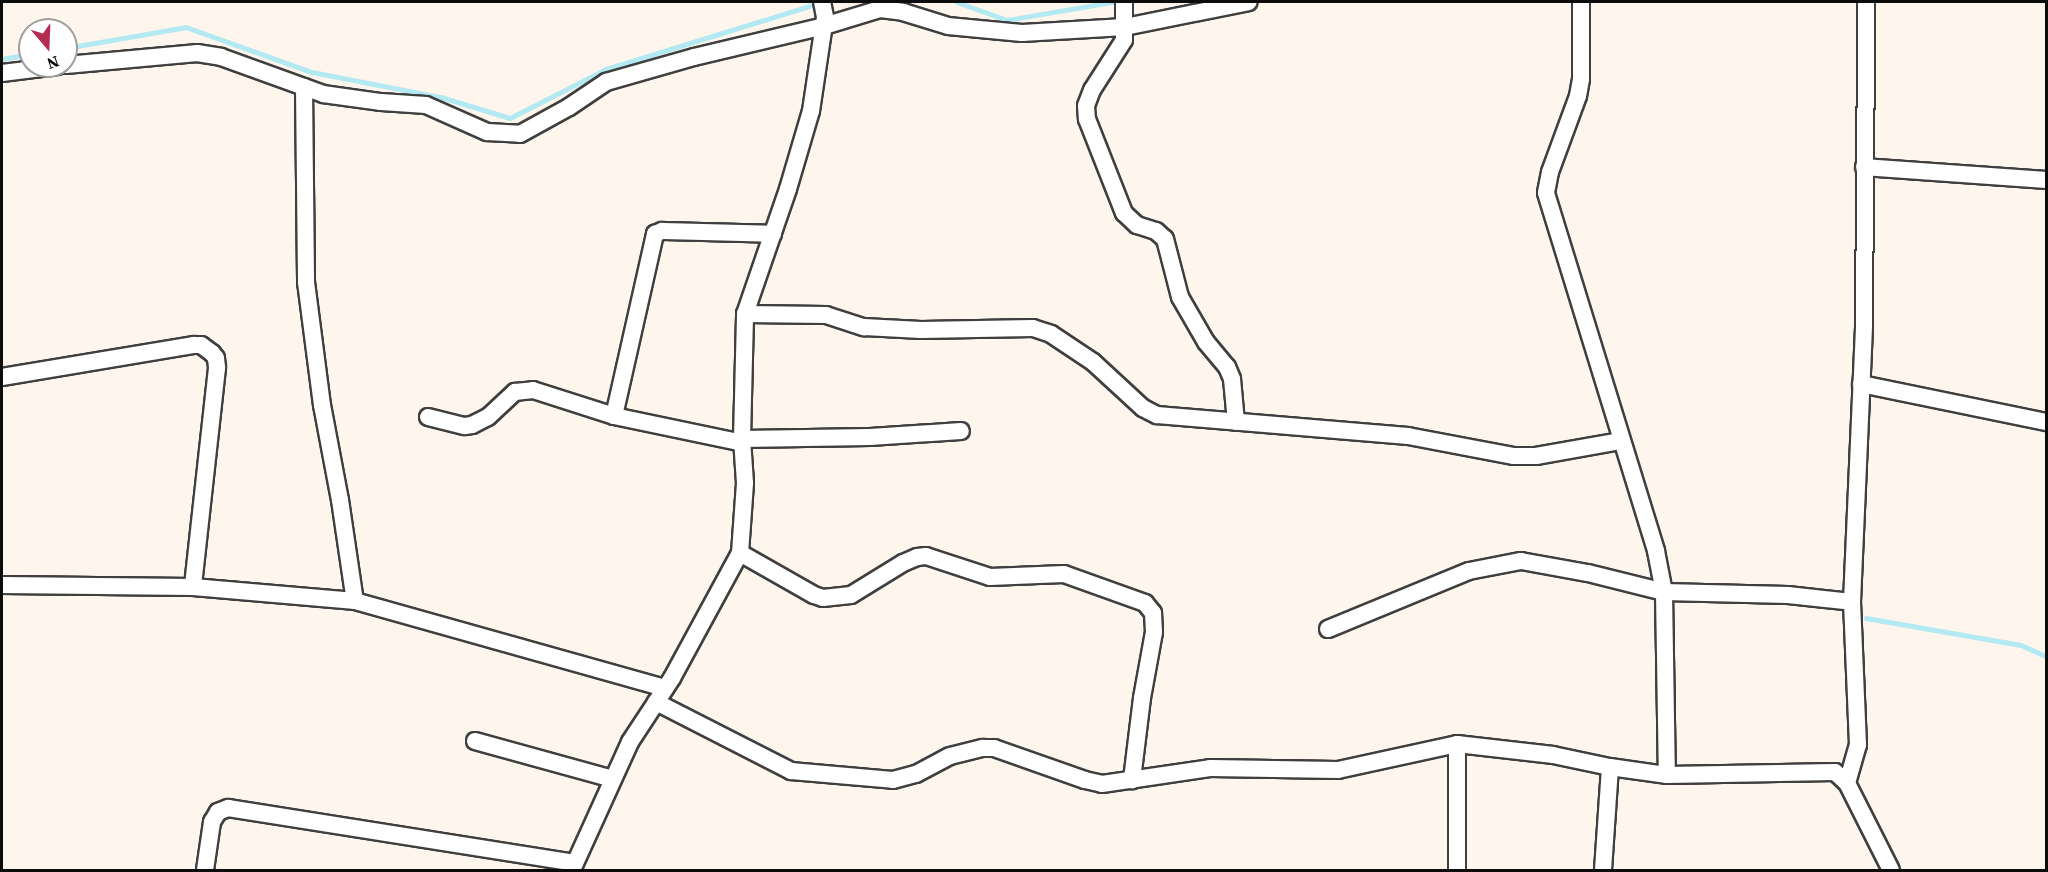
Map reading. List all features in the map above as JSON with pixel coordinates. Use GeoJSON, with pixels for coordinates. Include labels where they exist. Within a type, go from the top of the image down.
{"type":"FeatureCollection","features":[{"type":"Feature","properties":{"kind":"street"},"geometry":{"type":"LineString","coordinates":[[1124,2],[1125,23],[1122,46],[1092,90],[1086,106],[1087,119],[1124,213],[1137,225],[1156,231],[1165,239],[1180,297],[1206,342],[1227,367],[1232,379],[1236,422]]}},
{"type":"Feature","properties":{"kind":"street"},"geometry":{"type":"LineString","coordinates":[[78,64],[197,53],[243,63],[323,94],[426,105],[487,132],[520,134],[543,123],[606,81],[694,57],[823,15],[880,9],[903,12],[948,26],[1022,33],[1125,23],[1249,2]]}},
{"type":"Feature","properties":{"kind":"street"},"geometry":{"type":"LineString","coordinates":[[1581,2],[1581,79],[1578,96],[1550,172],[1546,193],[1620,441],[1656,551],[1664,592],[1667,775]]}},
{"type":"Feature","properties":{"kind":"street"},"geometry":{"type":"LineString","coordinates":[[1848,783],[1858,746],[1852,602],[1864,325],[1866,2]]}},
{"type":"Feature","properties":{"kind":"street"},"geometry":{"type":"LineString","coordinates":[[205,870],[212,822],[218,812],[228,808],[574,867],[630,742],[660,695],[740,553],[745,483],[743,441],[745,314],[811,111],[823,15]]}},
{"type":"Feature","properties":{"kind":"street"},"geometry":{"type":"LineString","coordinates":[[2,73],[18,71]]}},
{"type":"Feature","properties":{"kind":"street"},"geometry":{"type":"LineString","coordinates":[[304,87],[306,282],[322,405],[340,500],[355,601]]}},
{"type":"Feature","properties":{"kind":"street"},"geometry":{"type":"LineString","coordinates":[[1864,167],[2046,180]]}},
{"type":"Feature","properties":{"kind":"street"},"geometry":{"type":"LineString","coordinates":[[614,416],[655,234],[662,231],[772,234]]}},
{"type":"Feature","properties":{"kind":"street"},"geometry":{"type":"LineString","coordinates":[[745,314],[826,315],[864,327],[910,330],[1033,328],[1051,334],[1093,362],[1143,408],[1157,415],[1408,436],[1514,456],[1536,456],[1620,441]]}},
{"type":"Feature","properties":{"kind":"street"},"geometry":{"type":"LineString","coordinates":[[2,377],[194,345],[201,345],[212,353],[216,358],[217,368],[194,587]]}},
{"type":"Feature","properties":{"kind":"street"},"geometry":{"type":"LineString","coordinates":[[1861,384],[2046,422]]}},
{"type":"Feature","properties":{"kind":"street"},"geometry":{"type":"LineString","coordinates":[[428,417],[465,426],[472,425],[488,417],[506,397],[523,390],[533,390],[614,416],[743,441],[962,431]]}},
{"type":"Feature","properties":{"kind":"street"},"geometry":{"type":"LineString","coordinates":[[740,553],[823,598],[851,595],[903,563],[917,556],[926,556],[990,577],[1064,574],[1145,603],[1153,613],[1154,632],[1142,698],[1132,780]]}},
{"type":"Feature","properties":{"kind":"street"},"geometry":{"type":"LineString","coordinates":[[1328,629],[1469,571],[1521,561],[1546,564],[1664,592],[1788,595],[1852,602]]}},
{"type":"Feature","properties":{"kind":"street"},"geometry":{"type":"LineString","coordinates":[[2,585],[194,587],[355,601],[660,695],[791,771],[904,779],[950,756],[994,748],[1102,784],[1210,768],[1338,770],[1457,744],[1553,755],[1610,767],[1667,775],[1829,771],[1839,775],[1848,783],[1891,870]]}},
{"type":"Feature","properties":{"kind":"street"},"geometry":{"type":"LineString","coordinates":[[475,741],[613,779]]}},
{"type":"Feature","properties":{"kind":"street"},"geometry":{"type":"LineString","coordinates":[[1457,744],[1457,870]]}},
{"type":"Feature","properties":{"kind":"street"},"geometry":{"type":"LineString","coordinates":[[1603,870],[1610,767]]}},
{"type":"Feature","properties":{"kind":"waterway"},"geometry":{"type":"LineString","coordinates":[[957,2],[1007,20],[1112,2]]}},
{"type":"Feature","properties":{"kind":"waterway"},"geometry":{"type":"LineString","coordinates":[[78,46],[186,27],[312,72],[441,97],[510,118],[606,69],[819,3]]}},
{"type":"Feature","properties":{"kind":"waterway"},"geometry":{"type":"LineString","coordinates":[[2,59],[18,56]]}},
{"type":"Feature","properties":{"kind":"waterway"},"geometry":{"type":"LineString","coordinates":[[1866,618],[2021,645],[2046,656]]}}]}
